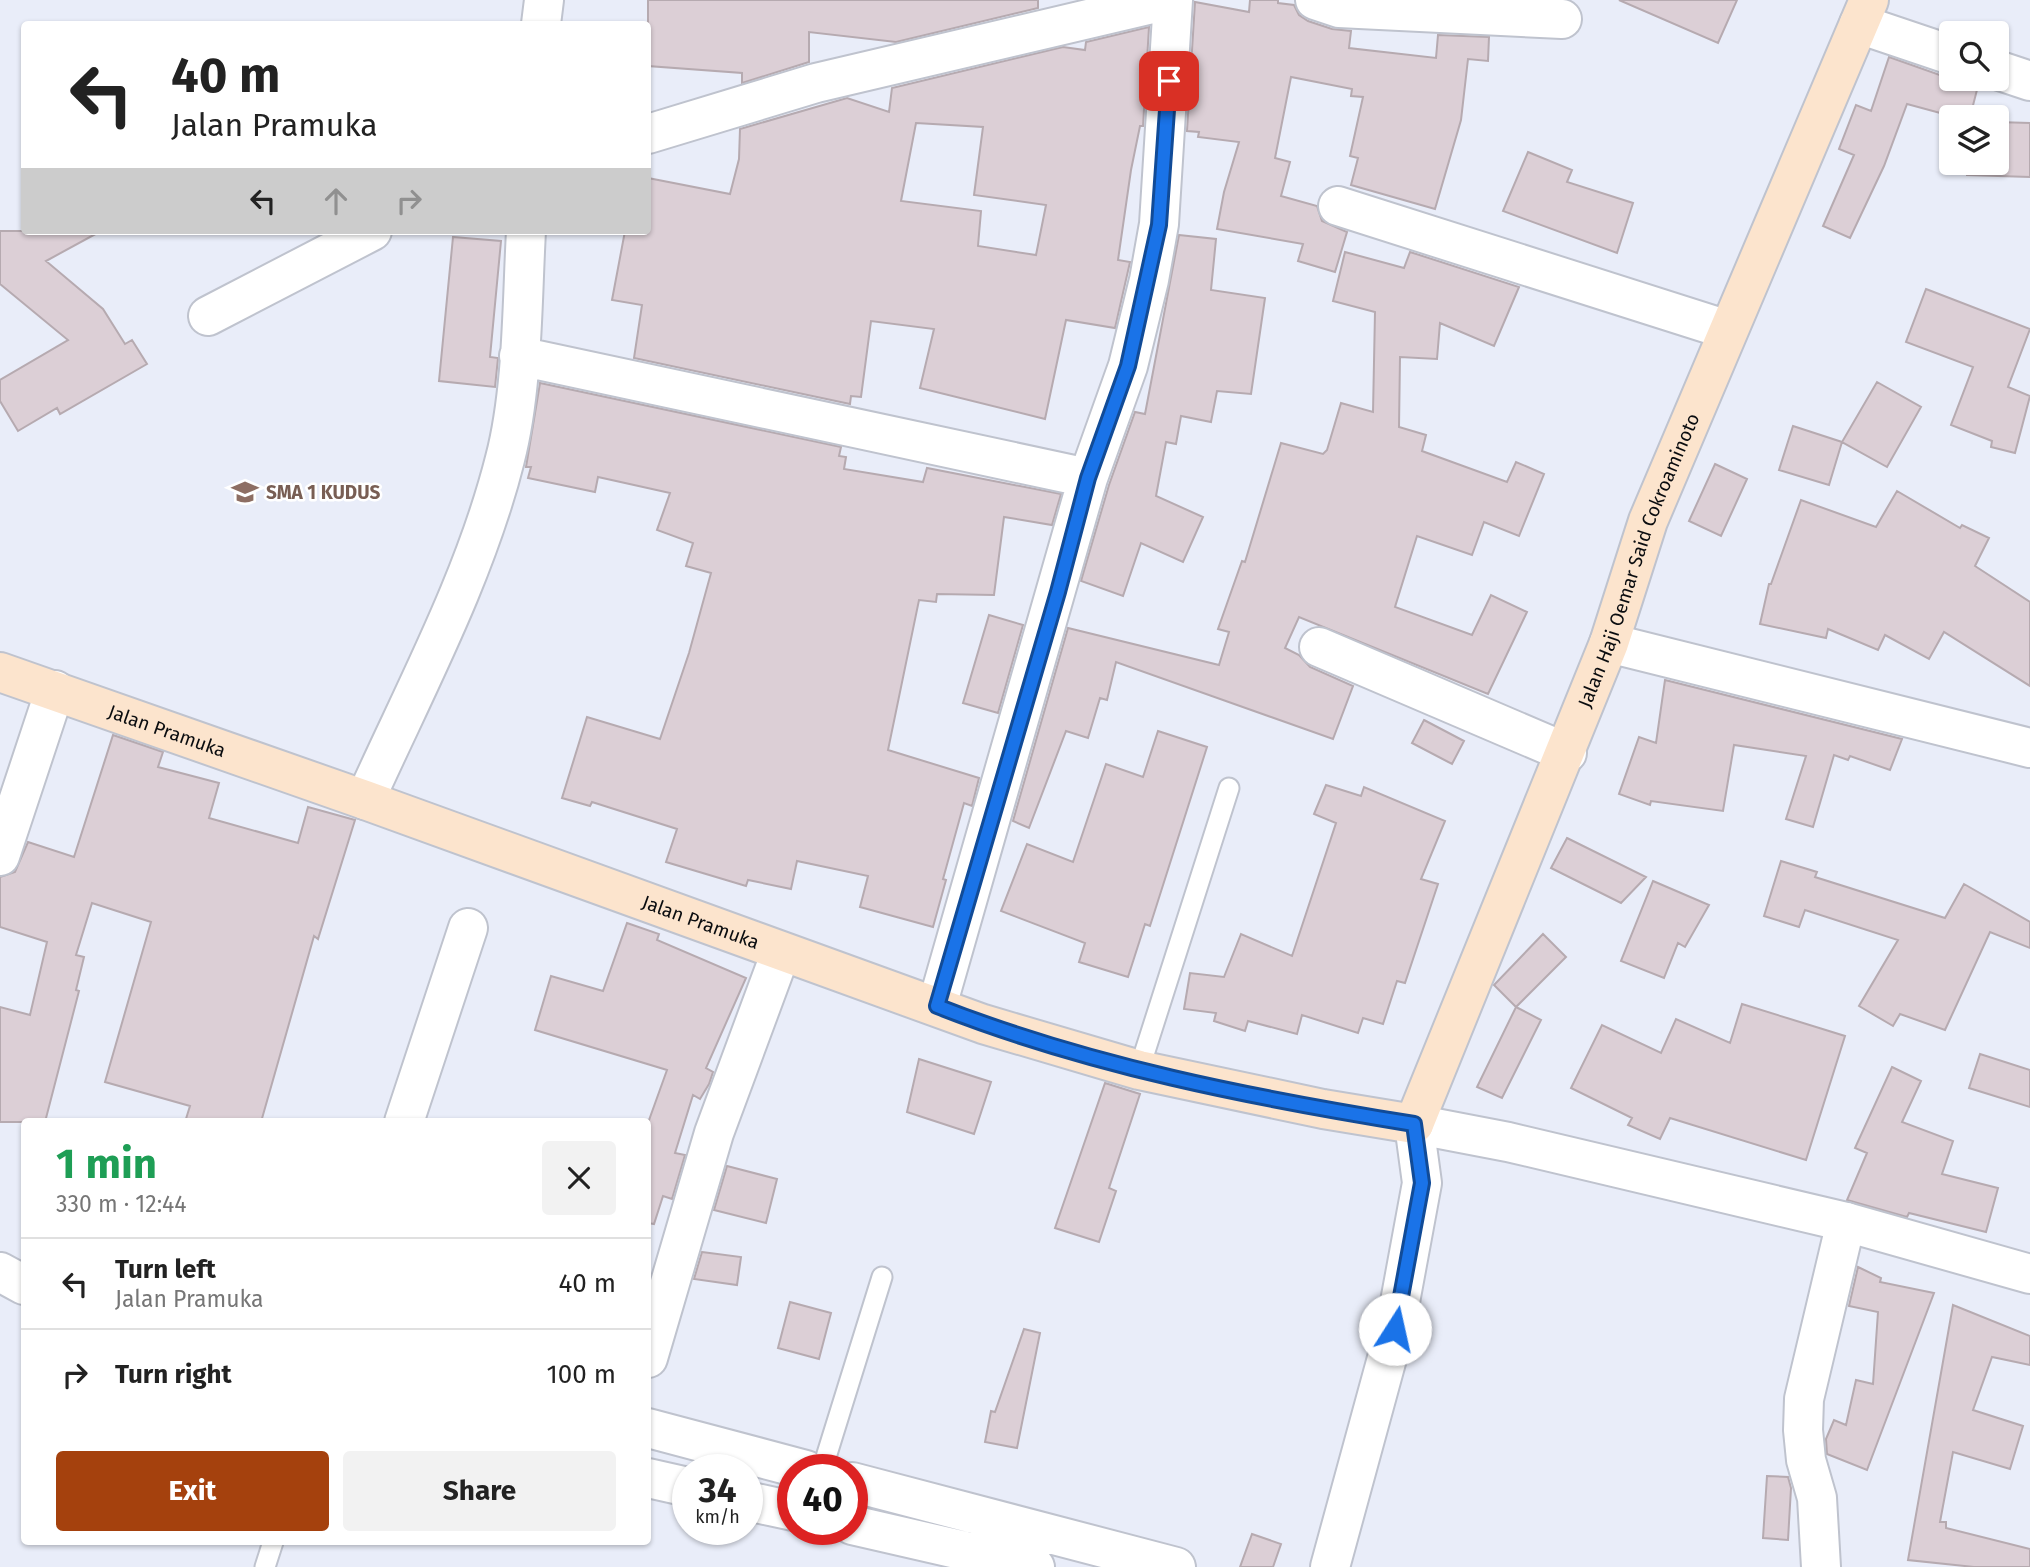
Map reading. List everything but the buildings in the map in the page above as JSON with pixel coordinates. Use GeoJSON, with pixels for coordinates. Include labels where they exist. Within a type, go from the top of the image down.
{"type":"FeatureCollection","features":[{"type":"Feature","properties":{"kind":"main road","name":"Jalan Haji Oemar Said Cokroaminoto"},"geometry":{"type":"LineString","coordinates":[[1414,1124],[1567,752],[1609,643],[1648,521],[1864,12]]}},
{"type":"Feature","properties":{"kind":"main road","name":"Jalan Pramuka"},"geometry":{"type":"LineString","coordinates":[[0,672],[365,800],[983,1024],[1139,1070],[1323,1109],[1414,1124]]}},
{"type":"Feature","properties":{"kind":"street"},"geometry":{"type":"LineString","coordinates":[[541,21],[544,0]]}},
{"type":"Feature","properties":{"kind":"street"},"geometry":{"type":"LineString","coordinates":[[651,133],[816,83],[1171,0],[1173,29],[1155,247],[1128,366],[1088,478],[1058,592],[937,1006]]}},
{"type":"Feature","properties":{"kind":"street"},"geometry":{"type":"LineString","coordinates":[[1315,0],[1339,8],[1562,19]]}},
{"type":"Feature","properties":{"kind":"street"},"geometry":{"type":"LineString","coordinates":[[1864,12],[1939,49]]}},
{"type":"Feature","properties":{"kind":"street"},"geometry":{"type":"LineString","coordinates":[[2009,74],[2030,81]]}},
{"type":"Feature","properties":{"kind":"street"},"geometry":{"type":"LineString","coordinates":[[1338,206],[1728,330]]}},
{"type":"Feature","properties":{"kind":"street"},"geometry":{"type":"LineString","coordinates":[[208,316],[364,235]]}},
{"type":"Feature","properties":{"kind":"street"},"geometry":{"type":"LineString","coordinates":[[365,800],[475,555],[506,458],[519,356],[526,235]]}},
{"type":"Feature","properties":{"kind":"street"},"geometry":{"type":"LineString","coordinates":[[519,356],[1088,478]]}},
{"type":"Feature","properties":{"kind":"street"},"geometry":{"type":"LineString","coordinates":[[1609,643],[2030,748]]}},
{"type":"Feature","properties":{"kind":"street"},"geometry":{"type":"LineString","coordinates":[[1319,647],[1567,752]]}},
{"type":"Feature","properties":{"kind":"street"},"geometry":{"type":"LineString","coordinates":[[0,856],[54,690]]}},
{"type":"Feature","properties":{"kind":"street"},"geometry":{"type":"LineString","coordinates":[[405,1118],[468,928]]}},
{"type":"Feature","properties":{"kind":"street"},"geometry":{"type":"LineString","coordinates":[[651,1348],[714,1133],[781,952]]}},
{"type":"Feature","properties":{"kind":"street"},"geometry":{"type":"LineString","coordinates":[[1330,1567],[1395,1329],[1422,1183],[1414,1124],[1508,1142],[1846,1222],[2030,1275]]}},
{"type":"Feature","properties":{"kind":"street"},"geometry":{"type":"LineString","coordinates":[[1821,1567],[1817,1498],[1806,1460],[1804,1399],[1846,1222]]}},
{"type":"Feature","properties":{"kind":"street"},"geometry":{"type":"LineString","coordinates":[[0,1273],[21,1284]]}},
{"type":"Feature","properties":{"kind":"street"},"geometry":{"type":"LineString","coordinates":[[651,1429],[777,1462]]}},
{"type":"Feature","properties":{"kind":"street"},"geometry":{"type":"LineString","coordinates":[[651,1479],[672,1483]]}},
{"type":"Feature","properties":{"kind":"street"},"geometry":{"type":"LineString","coordinates":[[868,1486],[1176,1567]]}},
{"type":"Feature","properties":{"kind":"street"},"geometry":{"type":"LineString","coordinates":[[868,1529],[1035,1567]]}},
{"type":"Feature","properties":{"kind":"lane"},"geometry":{"type":"LineString","coordinates":[[1139,1070],[1229,788]]}},
{"type":"Feature","properties":{"kind":"lane"},"geometry":{"type":"LineString","coordinates":[[827,1454],[882,1278]]}},
{"type":"Feature","properties":{"kind":"lane"},"geometry":{"type":"LineString","coordinates":[[265,1567],[272,1545]]}},
{"type":"Feature","properties":{"kind":"place","name":"SMA 1 KUDUS"},"geometry":{"type":"Point","coordinates":[245,492]}},
{"type":"Feature","properties":{"kind":"route"},"geometry":{"type":"LineString","coordinates":[[1169,81],[1159,225],[1128,366],[1088,478],[1058,592],[937,1006],[983,1024],[1139,1070],[1323,1109],[1414,1124],[1422,1183],[1395,1329]]}}]}
